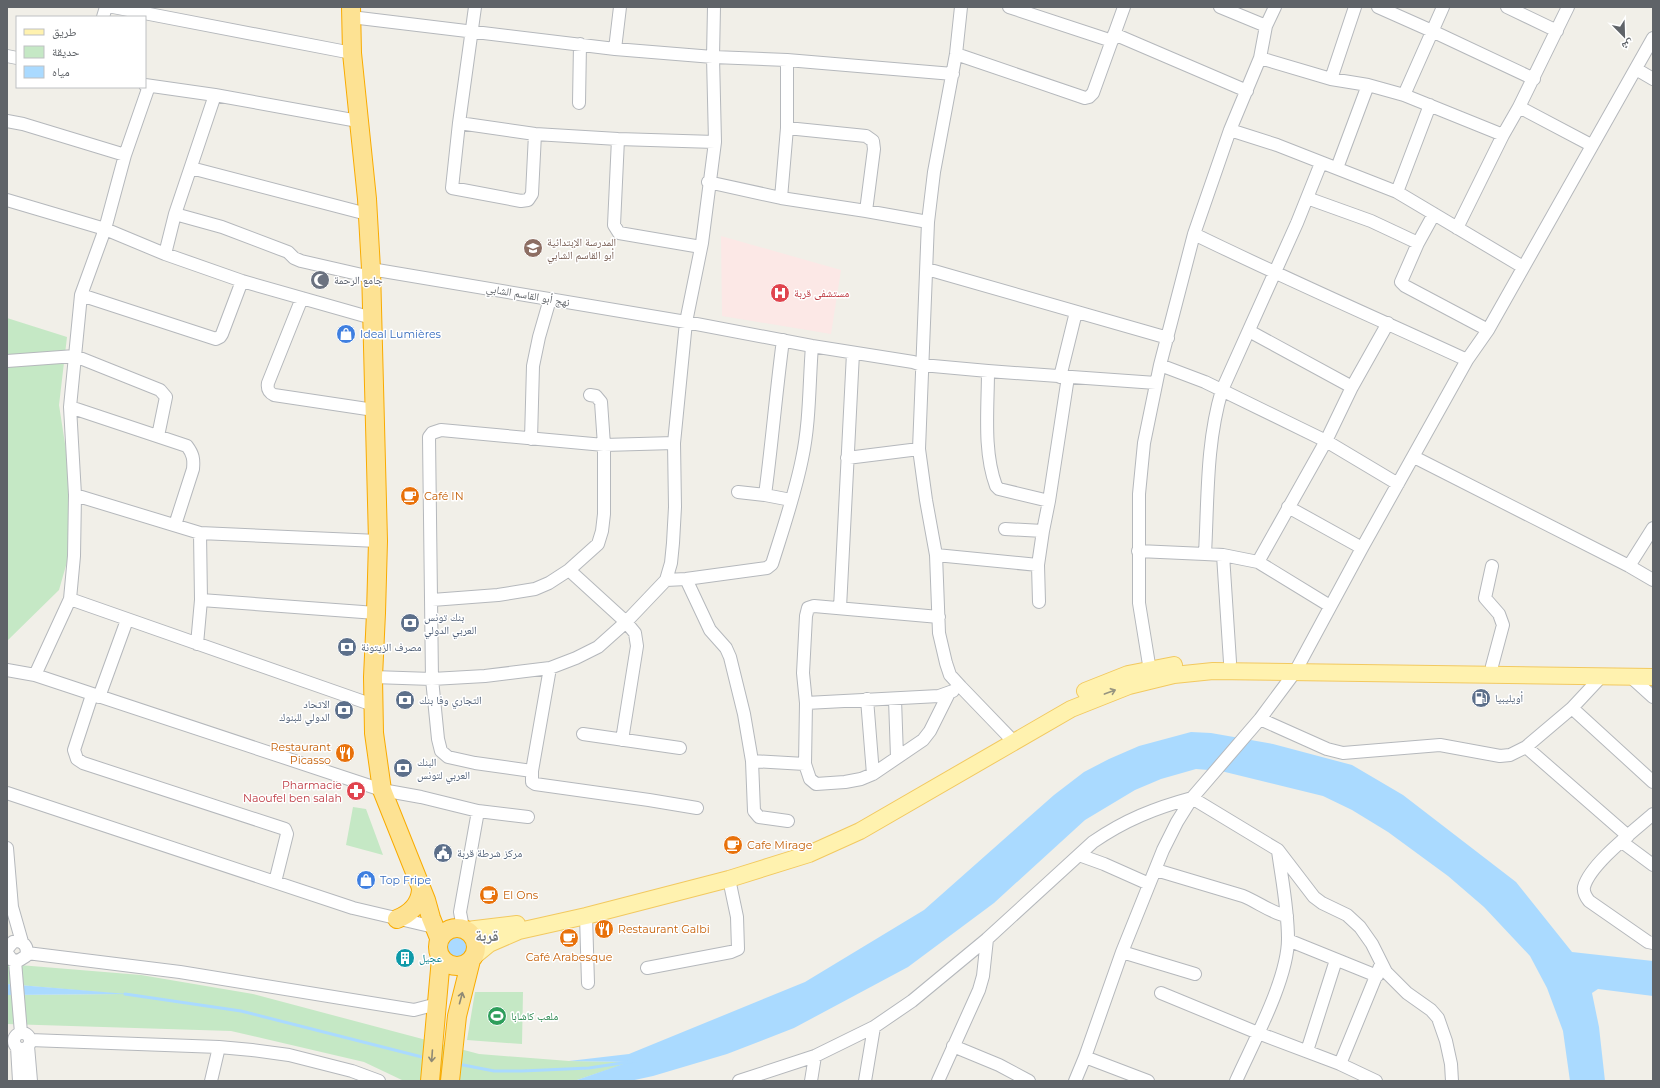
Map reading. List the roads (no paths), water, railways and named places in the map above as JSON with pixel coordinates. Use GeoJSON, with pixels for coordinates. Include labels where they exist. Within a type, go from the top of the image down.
{"type":"FeatureCollection","features":[{"type":"Feature","properties":{"kind":"highway"},"geometry":{"type":"LineString","coordinates":[[351,12],[352,53],[371,273],[378,541],[373,676],[374,733],[382,790],[424,895],[437,933],[437,950],[441,958],[446,963],[453,966],[465,964],[472,959]]}},
{"type":"Feature","properties":{"kind":"highway"},"geometry":{"type":"LineString","coordinates":[[424,895],[473,936],[476,943],[476,951],[472,959],[460,1004],[454,1036],[450,1081]]}},
{"type":"Feature","properties":{"kind":"highway"},"geometry":{"type":"LineString","coordinates":[[397,919],[409,912],[424,895]]}},
{"type":"Feature","properties":{"kind":"highway"},"geometry":{"type":"LineString","coordinates":[[437,933],[447,930],[463,929]]}},
{"type":"Feature","properties":{"kind":"highway"},"geometry":{"type":"LineString","coordinates":[[430,1081],[441,958]]}},
{"type":"Feature","properties":{"kind":"main road"},"geometry":{"type":"LineString","coordinates":[[463,929],[508,926],[562,914],[713,876],[807,848],[853,828],[1011,738],[1077,706],[1173,666],[1230,662],[1297,667],[1632,678],[1653,677]]}},
{"type":"Feature","properties":{"kind":"main road"},"geometry":{"type":"LineString","coordinates":[[1151,675],[1174,675],[1213,671],[1297,667],[1653,667]]}},
{"type":"Feature","properties":{"kind":"main road"},"geometry":{"type":"LineString","coordinates":[[472,959],[489,944],[519,931],[586,916],[729,879],[809,854],[838,842],[886,816],[1011,738]]}},
{"type":"Feature","properties":{"kind":"street"},"geometry":{"type":"LineString","coordinates":[[113,7],[352,53]]}},
{"type":"Feature","properties":{"kind":"street"},"geometry":{"type":"LineString","coordinates":[[474,7],[452,188],[521,201],[528,200],[532,194],[535,134]]}},
{"type":"Feature","properties":{"kind":"street"},"geometry":{"type":"LineString","coordinates":[[615,49],[620,7]]}},
{"type":"Feature","properties":{"kind":"street"},"geometry":{"type":"LineString","coordinates":[[373,676],[432,679],[484,676],[550,668],[586,653],[598,646],[626,622],[666,580],[671,563],[674,536],[674,443],[686,322],[701,247],[708,182],[715,142],[713,57],[714,7]]}},
{"type":"Feature","properties":{"kind":"street"},"geometry":{"type":"LineString","coordinates":[[961,7],[953,74],[934,172],[928,222],[919,449],[936,555],[939,633],[946,663],[950,674],[961,687],[1011,738]]}},
{"type":"Feature","properties":{"kind":"street"},"geometry":{"type":"LineString","coordinates":[[1009,7],[1113,38],[1247,91]]}},
{"type":"Feature","properties":{"kind":"street"},"geometry":{"type":"LineString","coordinates":[[956,54],[1087,98],[1093,94],[1124,7]]}},
{"type":"Feature","properties":{"kind":"street"},"geometry":{"type":"LineString","coordinates":[[1220,7],[1266,26]]}},
{"type":"Feature","properties":{"kind":"street"},"geometry":{"type":"LineString","coordinates":[[1151,675],[1139,603],[1139,494],[1144,442],[1160,365],[1194,234],[1230,130],[1260,58],[1266,26],[1275,7]]}},
{"type":"Feature","properties":{"kind":"street"},"geometry":{"type":"LineString","coordinates":[[1331,79],[1355,7]]}},
{"type":"Feature","properties":{"kind":"street"},"geometry":{"type":"LineString","coordinates":[[1378,7],[1534,79]]}},
{"type":"Feature","properties":{"kind":"street"},"geometry":{"type":"LineString","coordinates":[[1404,95],[1443,7]]}},
{"type":"Feature","properties":{"kind":"street"},"geometry":{"type":"LineString","coordinates":[[1507,7],[1557,31]]}},
{"type":"Feature","properties":{"kind":"street"},"geometry":{"type":"LineString","coordinates":[[1457,228],[1503,135],[1534,79],[1568,7]]}},
{"type":"Feature","properties":{"kind":"street"},"geometry":{"type":"LineString","coordinates":[[351,12],[471,31],[615,49],[713,57],[787,60],[953,74]]}},
{"type":"Feature","properties":{"kind":"street"},"geometry":{"type":"LineString","coordinates":[[1074,1081],[1085,1057],[1122,952],[1149,884],[1177,822],[1204,782],[1260,719],[1297,667],[1467,360],[1488,330],[1653,38]]}},
{"type":"Feature","properties":{"kind":"street"},"geometry":{"type":"LineString","coordinates":[[578,103],[580,44]]}},
{"type":"Feature","properties":{"kind":"street"},"geometry":{"type":"LineString","coordinates":[[1260,58],[1331,79],[1368,85],[1404,95],[1503,135]]}},
{"type":"Feature","properties":{"kind":"street"},"geometry":{"type":"LineString","coordinates":[[781,198],[787,128],[787,60]]}},
{"type":"Feature","properties":{"kind":"street"},"geometry":{"type":"LineString","coordinates":[[1636,69],[1653,79]]}},
{"type":"Feature","properties":{"kind":"street"},"geometry":{"type":"LineString","coordinates":[[1337,168],[1368,85]]}},
{"type":"Feature","properties":{"kind":"street"},"geometry":{"type":"LineString","coordinates":[[35,675],[70,599],[74,556],[75,495],[70,407],[81,296],[105,229],[125,155],[147,86],[215,95],[358,121]]}},
{"type":"Feature","properties":{"kind":"street"},"geometry":{"type":"LineString","coordinates":[[165,254],[175,214],[215,95]]}},
{"type":"Feature","properties":{"kind":"street"},"geometry":{"type":"LineString","coordinates":[[1397,192],[1430,105]]}},
{"type":"Feature","properties":{"kind":"street"},"geometry":{"type":"LineString","coordinates":[[1519,107],[1591,146]]}},
{"type":"Feature","properties":{"kind":"street"},"geometry":{"type":"LineString","coordinates":[[7,121],[23,124],[125,155]]}},
{"type":"Feature","properties":{"kind":"street"},"geometry":{"type":"LineString","coordinates":[[459,123],[535,134],[618,139],[715,142]]}},
{"type":"Feature","properties":{"kind":"street"},"geometry":{"type":"LineString","coordinates":[[787,128],[866,136],[873,141],[874,149],[866,211]]}},
{"type":"Feature","properties":{"kind":"street"},"geometry":{"type":"LineString","coordinates":[[1230,130],[1277,145],[1397,192],[1523,267]]}},
{"type":"Feature","properties":{"kind":"street"},"geometry":{"type":"LineString","coordinates":[[618,139],[614,225],[616,231],[619,233],[701,247]]}},
{"type":"Feature","properties":{"kind":"street"},"geometry":{"type":"LineString","coordinates":[[1205,554],[1211,438],[1216,409],[1222,390],[1297,223],[1321,163]]}},
{"type":"Feature","properties":{"kind":"street"},"geometry":{"type":"LineString","coordinates":[[191,168],[367,214]]}},
{"type":"Feature","properties":{"kind":"street"},"geometry":{"type":"LineString","coordinates":[[708,182],[781,198],[928,222]]}},
{"type":"Feature","properties":{"kind":"street"},"geometry":{"type":"LineString","coordinates":[[1307,198],[1371,221],[1418,243]]}},
{"type":"Feature","properties":{"kind":"street"},"geometry":{"type":"LineString","coordinates":[[7,200],[105,229],[165,254],[242,281],[372,318]]}},
{"type":"Feature","properties":{"kind":"street","name":"نهج أبو القاسم الشابي"},"geometry":{"type":"LineString","coordinates":[[175,214],[222,227],[288,252],[294,258],[302,261],[371,273],[550,299],[686,322],[812,346],[913,362],[922,365],[1156,383]]}},
{"type":"Feature","properties":{"kind":"street"},"geometry":{"type":"LineString","coordinates":[[1434,214],[1418,243],[1401,280],[1402,284],[1488,330]]}},
{"type":"Feature","properties":{"kind":"street"},"geometry":{"type":"LineString","coordinates":[[1194,234],[1274,273],[1388,323],[1467,360]]}},
{"type":"Feature","properties":{"kind":"street"},"geometry":{"type":"LineString","coordinates":[[927,269],[1168,338]]}},
{"type":"Feature","properties":{"kind":"street"},"geometry":{"type":"LineString","coordinates":[[81,296],[216,339],[222,334],[242,281]]}},
{"type":"Feature","properties":{"kind":"street"},"geometry":{"type":"LineString","coordinates":[[302,298],[268,383],[267,389],[274,395],[374,410]]}},
{"type":"Feature","properties":{"kind":"street"},"geometry":{"type":"LineString","coordinates":[[531,439],[533,366],[539,337],[550,299]]}},
{"type":"Feature","properties":{"kind":"street"},"geometry":{"type":"LineString","coordinates":[[1039,602],[1038,565],[1049,501],[1064,377],[1076,312]]}},
{"type":"Feature","properties":{"kind":"street"},"geometry":{"type":"LineString","coordinates":[[1258,562],[1326,441],[1352,386],[1388,323]]}},
{"type":"Feature","properties":{"kind":"street"},"geometry":{"type":"LineString","coordinates":[[1249,331],[1352,386]]}},
{"type":"Feature","properties":{"kind":"street"},"geometry":{"type":"LineString","coordinates":[[765,495],[772,449],[777,381],[782,340]]}},
{"type":"Feature","properties":{"kind":"street"},"geometry":{"type":"LineString","coordinates":[[666,580],[686,579],[770,566],[791,500],[802,459],[805,440],[812,346]]}},
{"type":"Feature","properties":{"kind":"street"},"geometry":{"type":"LineString","coordinates":[[840,608],[853,353]]}},
{"type":"Feature","properties":{"kind":"street"},"geometry":{"type":"LineString","coordinates":[[7,361],[75,356],[160,390],[165,394],[166,401],[158,436]]}},
{"type":"Feature","properties":{"kind":"street"},"geometry":{"type":"LineString","coordinates":[[1160,365],[1222,390],[1326,441],[1398,484]]}},
{"type":"Feature","properties":{"kind":"street"},"geometry":{"type":"LineString","coordinates":[[988,371],[989,451],[996,486],[999,489],[1049,501]]}},
{"type":"Feature","properties":{"kind":"street"},"geometry":{"type":"LineString","coordinates":[[432,600],[498,595],[535,589],[549,583],[569,570],[598,544],[602,531],[604,514],[604,445],[601,402],[596,396],[590,395]]}},
{"type":"Feature","properties":{"kind":"street"},"geometry":{"type":"LineString","coordinates":[[70,407],[187,446],[192,452],[194,460],[193,469],[175,525]]}},
{"type":"Feature","properties":{"kind":"street"},"geometry":{"type":"LineString","coordinates":[[532,771],[475,763],[448,757],[441,752],[438,739],[432,679],[429,437],[432,433],[441,430],[604,445],[674,443]]}},
{"type":"Feature","properties":{"kind":"street"},"geometry":{"type":"LineString","coordinates":[[847,458],[919,449]]}},
{"type":"Feature","properties":{"kind":"street"},"geometry":{"type":"LineString","coordinates":[[1414,457],[1629,566],[1653,580]]}},
{"type":"Feature","properties":{"kind":"street"},"geometry":{"type":"LineString","coordinates":[[738,492],[791,500]]}},
{"type":"Feature","properties":{"kind":"street"},"geometry":{"type":"LineString","coordinates":[[75,495],[200,533],[378,541]]}},
{"type":"Feature","properties":{"kind":"street"},"geometry":{"type":"LineString","coordinates":[[1288,507],[1362,548]]}},
{"type":"Feature","properties":{"kind":"street"},"geometry":{"type":"LineString","coordinates":[[1629,566],[1653,528]]}},
{"type":"Feature","properties":{"kind":"street"},"geometry":{"type":"LineString","coordinates":[[1006,529],[1043,531]]}},
{"type":"Feature","properties":{"kind":"street"},"geometry":{"type":"LineString","coordinates":[[197,644],[202,600],[200,533]]}},
{"type":"Feature","properties":{"kind":"street"},"geometry":{"type":"LineString","coordinates":[[1138,552],[1223,554],[1258,562],[1330,606]]}},
{"type":"Feature","properties":{"kind":"street"},"geometry":{"type":"LineString","coordinates":[[1223,554],[1230,662]]}},
{"type":"Feature","properties":{"kind":"street"},"geometry":{"type":"LineString","coordinates":[[936,555],[1038,565]]}},
{"type":"Feature","properties":{"kind":"street"},"geometry":{"type":"LineString","coordinates":[[1492,566],[1485,598],[1500,614],[1503,625],[1492,666]]}},
{"type":"Feature","properties":{"kind":"street"},"geometry":{"type":"LineString","coordinates":[[569,570],[626,622],[635,633],[637,646],[622,740]]}},
{"type":"Feature","properties":{"kind":"street"},"geometry":{"type":"LineString","coordinates":[[686,579],[710,630],[726,648],[730,657],[744,714],[752,761],[755,814],[759,817],[788,821]]}},
{"type":"Feature","properties":{"kind":"street"},"geometry":{"type":"LineString","coordinates":[[70,599],[373,705]]}},
{"type":"Feature","properties":{"kind":"street"},"geometry":{"type":"LineString","coordinates":[[202,600],[376,613]]}},
{"type":"Feature","properties":{"kind":"street"},"geometry":{"type":"LineString","coordinates":[[939,617],[814,606],[808,608],[806,616],[803,673],[806,703],[805,764],[810,779],[816,784],[845,782],[861,779],[873,774],[923,740],[930,731],[949,693]]}},
{"type":"Feature","properties":{"kind":"street"},"geometry":{"type":"LineString","coordinates":[[127,620],[74,750],[77,759],[83,763],[285,829],[287,834],[275,882]]}},
{"type":"Feature","properties":{"kind":"street"},"geometry":{"type":"LineString","coordinates":[[550,668],[532,771],[532,779],[535,784],[697,808]]}},
{"type":"Feature","properties":{"kind":"street"},"geometry":{"type":"LineString","coordinates":[[7,670],[35,675],[382,790],[421,797],[478,811],[528,818]]}},
{"type":"Feature","properties":{"kind":"street"},"geometry":{"type":"LineString","coordinates":[[1260,719],[1327,749],[1343,753],[1440,745],[1500,756],[1510,755],[1526,747],[1572,708],[1602,677]]}},
{"type":"Feature","properties":{"kind":"street"},"geometry":{"type":"LineString","coordinates":[[1632,678],[1653,697]]}},
{"type":"Feature","properties":{"kind":"street"},"geometry":{"type":"LineString","coordinates":[[806,703],[939,696],[961,687]]}},
{"type":"Feature","properties":{"kind":"street"},"geometry":{"type":"LineString","coordinates":[[895,698],[898,757]]}},
{"type":"Feature","properties":{"kind":"street"},"geometry":{"type":"LineString","coordinates":[[866,699],[873,774]]}},
{"type":"Feature","properties":{"kind":"street"},"geometry":{"type":"LineString","coordinates":[[1572,708],[1653,782]]}},
{"type":"Feature","properties":{"kind":"street"},"geometry":{"type":"LineString","coordinates":[[583,734],[680,748]]}},
{"type":"Feature","properties":{"kind":"street"},"geometry":{"type":"LineString","coordinates":[[1526,747],[1653,865]]}},
{"type":"Feature","properties":{"kind":"street"},"geometry":{"type":"LineString","coordinates":[[752,761],[805,764]]}},
{"type":"Feature","properties":{"kind":"street"},"geometry":{"type":"LineString","coordinates":[[7,793],[353,908],[397,919],[437,933]]}},
{"type":"Feature","properties":{"kind":"street"},"geometry":{"type":"LineString","coordinates":[[739,1081],[753,1079],[815,1056],[874,1027],[912,1001],[987,939],[1093,842],[1108,832],[1160,806],[1192,798],[1278,850],[1314,897],[1322,903],[1347,915],[1360,927],[1372,944],[1379,970],[1340,1064]]}},
{"type":"Feature","properties":{"kind":"street"},"geometry":{"type":"LineString","coordinates":[[463,929],[460,912],[478,811]]}},
{"type":"Feature","properties":{"kind":"street"},"geometry":{"type":"LineString","coordinates":[[1653,814],[1597,865],[1584,887],[1585,894],[1589,901],[1648,942],[1653,943]]}},
{"type":"Feature","properties":{"kind":"street"},"geometry":{"type":"LineString","coordinates":[[7,848],[20,1040],[19,1081]]}},
{"type":"Feature","properties":{"kind":"street"},"geometry":{"type":"LineString","coordinates":[[1236,1081],[1276,992],[1284,964],[1288,940],[1287,916],[1278,850]]}},
{"type":"Feature","properties":{"kind":"street"},"geometry":{"type":"LineString","coordinates":[[1078,855],[1104,864],[1149,884]]}},
{"type":"Feature","properties":{"kind":"street"},"geometry":{"type":"LineString","coordinates":[[1156,870],[1243,896],[1256,901],[1267,909],[1287,916]]}},
{"type":"Feature","properties":{"kind":"street"},"geometry":{"type":"LineString","coordinates":[[647,968],[731,952],[738,949],[737,917],[729,879]]}},
{"type":"Feature","properties":{"kind":"street"},"geometry":{"type":"LineString","coordinates":[[586,916],[588,983]]}},
{"type":"Feature","properties":{"kind":"street"},"geometry":{"type":"LineString","coordinates":[[938,1081],[983,976],[987,939]]}},
{"type":"Feature","properties":{"kind":"street"},"geometry":{"type":"LineString","coordinates":[[1288,940],[1336,960],[1379,970],[1391,978],[1407,993],[1425,1004],[1438,1018],[1446,1041],[1451,1064],[1452,1081]]}},
{"type":"Feature","properties":{"kind":"street"},"geometry":{"type":"LineString","coordinates":[[15,952],[180,972],[414,1010],[437,1004]]}},
{"type":"Feature","properties":{"kind":"street"},"geometry":{"type":"LineString","coordinates":[[1122,952],[1195,974]]}},
{"type":"Feature","properties":{"kind":"street"},"geometry":{"type":"LineString","coordinates":[[1306,1051],[1336,960]]}},
{"type":"Feature","properties":{"kind":"street"},"geometry":{"type":"LineString","coordinates":[[1161,993],[1258,1033],[1340,1064],[1370,1080]]}},
{"type":"Feature","properties":{"kind":"street"},"geometry":{"type":"LineString","coordinates":[[414,1010],[435,1028]]}},
{"type":"Feature","properties":{"kind":"street"},"geometry":{"type":"LineString","coordinates":[[865,1081],[874,1027]]}},
{"type":"Feature","properties":{"kind":"street"},"geometry":{"type":"LineString","coordinates":[[20,1040],[219,1047],[290,1055],[363,1078],[379,1081]]}},
{"type":"Feature","properties":{"kind":"street"},"geometry":{"type":"LineString","coordinates":[[20,1040],[31,1081]]}},
{"type":"Feature","properties":{"kind":"street"},"geometry":{"type":"LineString","coordinates":[[953,1046],[999,1065],[1029,1081]]}},
{"type":"Feature","properties":{"kind":"street"},"geometry":{"type":"LineString","coordinates":[[211,1081],[219,1047]]}},
{"type":"Feature","properties":{"kind":"street"},"geometry":{"type":"LineString","coordinates":[[811,1081],[815,1056]]}},
{"type":"Feature","properties":{"kind":"street"},"geometry":{"type":"LineString","coordinates":[[1085,1057],[1148,1081]]}},
{"type":"Feature","properties":{"kind":"water"},"geometry":{"type":"Polygon","coordinates":[[[1191,732],[1211,733],[1273,744],[1352,765],[1403,795],[1516,882],[1572,952],[1653,961],[1653,996],[1598,989],[1592,993],[1599,1027],[1605,1081],[1570,1081],[1563,1031],[1547,988],[1530,956],[1484,907],[1448,876],[1388,832],[1352,810],[1323,796],[1221,771],[1196,769],[1161,779],[1135,790],[1085,820],[994,903],[908,967],[794,1028],[727,1054],[653,1076],[630,1081],[574,1081],[629,1062],[569,1061],[629,1054],[805,982],[924,910],[1054,795],[1084,772],[1139,746],[1191,732]]]}},
{"type":"Feature","properties":{"kind":"water"},"geometry":{"type":"Polygon","coordinates":[[[457,932],[468,936],[472,947],[468,958],[457,962],[446,958],[442,947],[446,936],[457,932]]]}},
{"type":"Feature","properties":{"kind":"water"},"geometry":{"type":"Polygon","coordinates":[[[7,984],[128,994],[7,995],[7,984]]]}},
{"type":"Feature","properties":{"kind":"waterway"},"geometry":{"type":"LineString","coordinates":[[125,994],[241,1011],[426,1058]]}},
{"type":"Feature","properties":{"kind":"waterway"},"geometry":{"type":"LineString","coordinates":[[458,1064],[494,1071],[522,1071],[589,1068],[635,1061]]}},
{"type":"Feature","properties":{"kind":"place","name":"المدرسة الإبتدائية أبو القاسم الشابي"},"geometry":{"type":"Point","coordinates":[533,248]}},
{"type":"Feature","properties":{"kind":"place","name":"جامع الرحمة"},"geometry":{"type":"Point","coordinates":[320,280]}},
{"type":"Feature","properties":{"kind":"place","name":"مستشفى قربة"},"geometry":{"type":"Point","coordinates":[780,293]}},
{"type":"Feature","properties":{"kind":"place","name":"Ideal Lumières"},"geometry":{"type":"Point","coordinates":[346,334]}},
{"type":"Feature","properties":{"kind":"place","name":"Café IN"},"geometry":{"type":"Point","coordinates":[410,496]}},
{"type":"Feature","properties":{"kind":"place","name":"بنك تونس العربي الدولي"},"geometry":{"type":"Point","coordinates":[410,623]}},
{"type":"Feature","properties":{"kind":"place","name":"مصرف الزيتونة"},"geometry":{"type":"Point","coordinates":[347,647]}},
{"type":"Feature","properties":{"kind":"place","name":"أويليبيا"},"geometry":{"type":"Point","coordinates":[1481,698]}},
{"type":"Feature","properties":{"kind":"place","name":"التجاري وفا بنك"},"geometry":{"type":"Point","coordinates":[405,700]}},
{"type":"Feature","properties":{"kind":"place","name":"الاتحاد الدولي للبنوك"},"geometry":{"type":"Point","coordinates":[344,710]}},
{"type":"Feature","properties":{"kind":"place","name":"Restaurant Picasso"},"geometry":{"type":"Point","coordinates":[345,753]}},
{"type":"Feature","properties":{"kind":"place","name":"البنك العربي لتونس"},"geometry":{"type":"Point","coordinates":[403,768]}},
{"type":"Feature","properties":{"kind":"place","name":"Pharmacie Naoufel ben salah"},"geometry":{"type":"Point","coordinates":[356,791]}},
{"type":"Feature","properties":{"kind":"place","name":"Cafe Mirage"},"geometry":{"type":"Point","coordinates":[733,845]}},
{"type":"Feature","properties":{"kind":"place","name":"مركز شرطة قربة"},"geometry":{"type":"Point","coordinates":[443,853]}},
{"type":"Feature","properties":{"kind":"place","name":"Top Fripe"},"geometry":{"type":"Point","coordinates":[366,880]}},
{"type":"Feature","properties":{"kind":"place","name":"El Ons"},"geometry":{"type":"Point","coordinates":[489,895]}},
{"type":"Feature","properties":{"kind":"place","name":"Restaurant Galbi"},"geometry":{"type":"Point","coordinates":[604,929]}},
{"type":"Feature","properties":{"kind":"place","name":"Café Arabesque"},"geometry":{"type":"Point","coordinates":[569,938]}},
{"type":"Feature","properties":{"kind":"place","name":"عجيل"},"geometry":{"type":"Point","coordinates":[405,958]}},
{"type":"Feature","properties":{"kind":"place","name":"ملعب كاشابا"},"geometry":{"type":"Point","coordinates":[497,1016]}},
{"type":"Feature","properties":{"kind":"district","name":"قربة"},"geometry":{"type":"Point","coordinates":[487,935]}}]}
